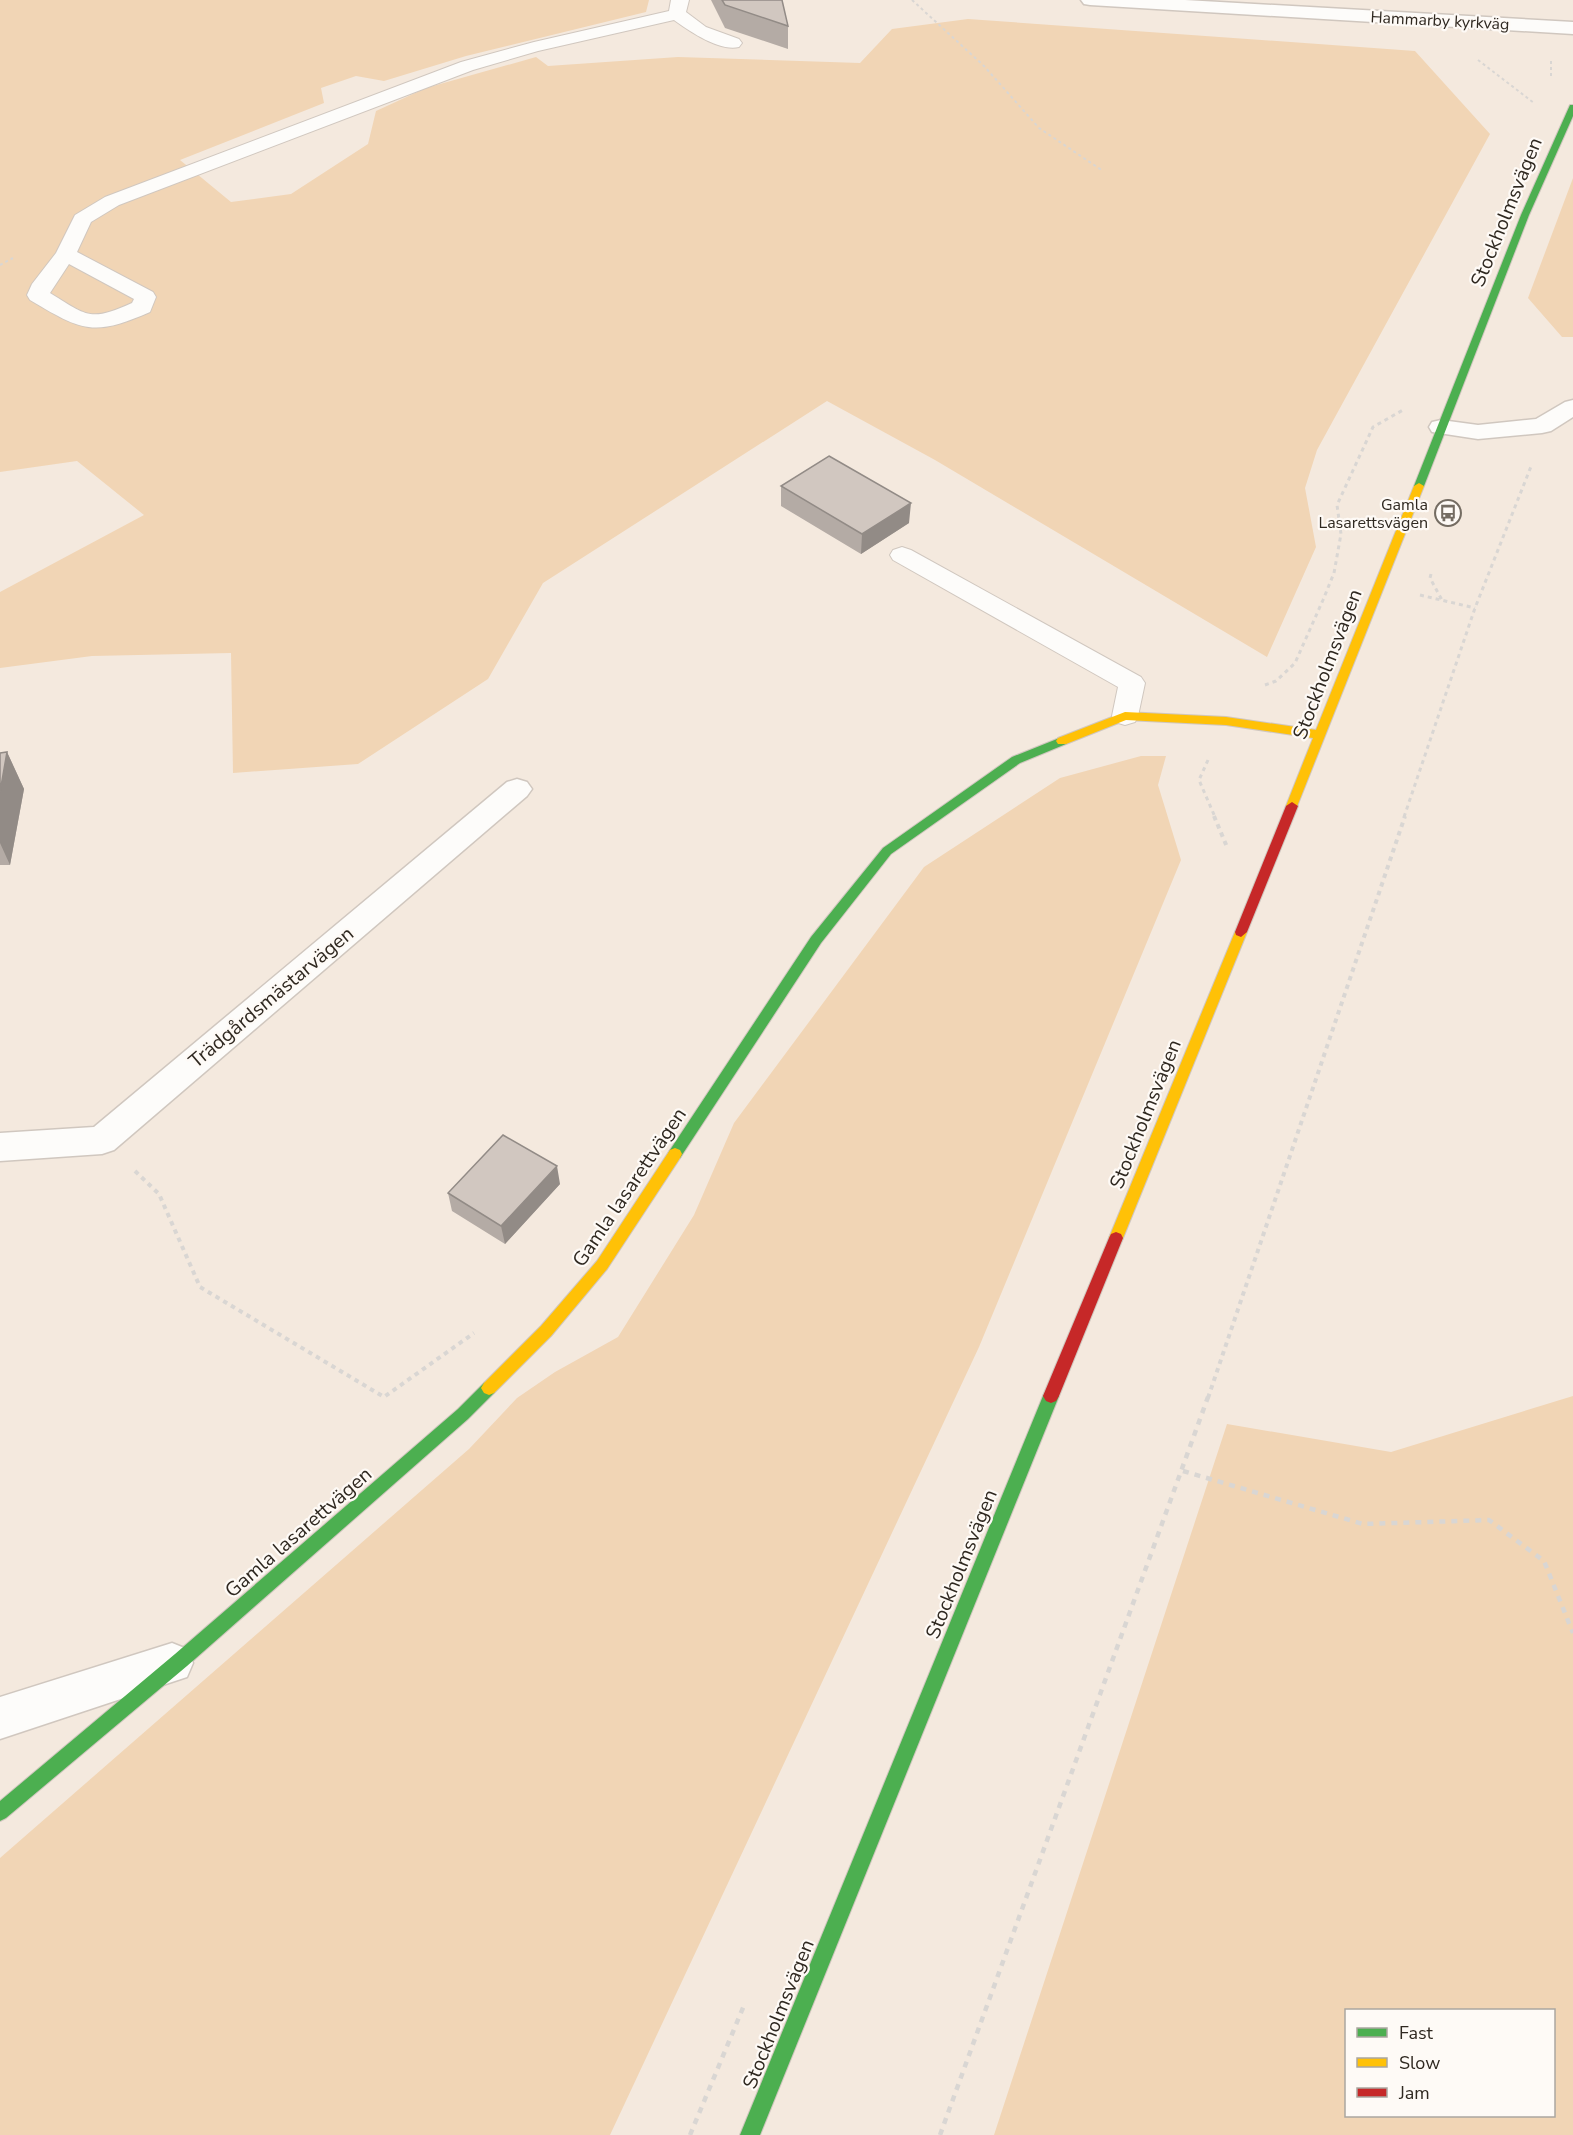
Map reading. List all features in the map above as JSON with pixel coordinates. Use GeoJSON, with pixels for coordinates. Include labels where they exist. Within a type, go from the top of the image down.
{"type":"FeatureCollection","features":[{"type":"Feature","properties":{"kind":"street","name":"Hammarby kyrkväg"},"geometry":{"type":"LineString","coordinates":[[1090,0],[1569,28]]}},
{"type":"Feature","properties":{"kind":"street","name":"Stockholmsvägen"},"geometry":{"type":"LineString","coordinates":[[750,2135],[1321,735],[1525,215],[1573,108]]}},
{"type":"Feature","properties":{"kind":"street"},"geometry":{"type":"LineString","coordinates":[[1441,427],[1478,432],[1542,426],[1573,407]]}},
{"type":"Feature","properties":{"kind":"street","name":"Gamla lasarettvägen"},"geometry":{"type":"LineString","coordinates":[[0,1812],[181,1660],[462,1414],[546,1331],[602,1265],[816,940],[887,851],[1016,760],[1125,716],[1226,721],[1321,735]]}},
{"type":"Feature","properties":{"kind":"street","name":"Trädgårdsmästarvägen"},"geometry":{"type":"LineString","coordinates":[[102,1140],[517,789]]}},
{"type":"Feature","properties":{"kind":"street"},"geometry":{"type":"LineString","coordinates":[[0,1147],[102,1140]]}},
{"type":"Feature","properties":{"kind":"street"},"geometry":{"type":"LineString","coordinates":[[0,1718],[181,1660]]}},
{"type":"Feature","properties":{"kind":"lane"},"geometry":{"type":"LineString","coordinates":[[66,254],[82,219],[123,197],[318,120],[467,66],[678,7],[699,31],[733,43]]}},
{"type":"Feature","properties":{"kind":"lane"},"geometry":{"type":"LineString","coordinates":[[902,555],[1132,683],[1125,716]]}},
{"type":"Feature","properties":{"kind":"path"},"geometry":{"type":"LineString","coordinates":[[912,0],[984,66],[1040,128],[1103,171]]}},
{"type":"Feature","properties":{"kind":"path"},"geometry":{"type":"LineString","coordinates":[[1551,83],[1551,46],[1569,28]]}},
{"type":"Feature","properties":{"kind":"path"},"geometry":{"type":"LineString","coordinates":[[1537,105],[1541,98]]}},
{"type":"Feature","properties":{"kind":"path"},"geometry":{"type":"LineString","coordinates":[[1226,721],[1239,694],[1275,681],[1295,663],[1334,573],[1341,534],[1337,505],[1373,427],[1405,409]]}},
{"type":"Feature","properties":{"kind":"path"},"geometry":{"type":"LineString","coordinates":[[940,2135],[1183,1471],[1475,608],[1530,470],[1542,426]]}},
{"type":"Feature","properties":{"kind":"path"},"geometry":{"type":"LineString","coordinates":[[1433,567],[1430,578],[1443,600]]}},
{"type":"Feature","properties":{"kind":"path"},"geometry":{"type":"LineString","coordinates":[[102,1140],[159,1194],[200,1287],[384,1397],[479,1329]]}},
{"type":"Feature","properties":{"kind":"path"},"geometry":{"type":"LineString","coordinates":[[1183,1471],[1363,1524],[1489,1520],[1544,1561],[1573,1633]]}},
{"type":"Feature","properties":{"kind":"shaded area"},"geometry":{"type":"Polygon","coordinates":[[[0,0],[649,0],[646,12],[466,56],[384,81],[356,76],[321,88],[324,103],[180,160],[231,202],[291,194],[368,144],[376,111],[426,88],[536,57],[548,66],[678,57],[860,63],[892,29],[968,19],[1415,51],[1490,134],[1317,450],[1305,488],[1316,547],[1267,657],[935,460],[827,401],[543,583],[488,679],[358,764],[233,773],[231,653],[92,656],[0,668],[0,592],[144,515],[77,461],[0,472],[0,0]]]}},
{"type":"Feature","properties":{"kind":"shaded area"},"geometry":{"type":"Polygon","coordinates":[[[1573,178],[1573,337],[1562,337],[1528,298],[1573,178]]]}},
{"type":"Feature","properties":{"kind":"shaded area"},"geometry":{"type":"Polygon","coordinates":[[[1141,756],[1166,756],[1158,785],[1181,860],[979,1347],[610,2135],[0,2135],[0,1858],[469,1449],[517,1398],[555,1372],[618,1337],[694,1215],[734,1123],[924,867],[1060,778],[1141,756]]]}},
{"type":"Feature","properties":{"kind":"shaded area"},"geometry":{"type":"Polygon","coordinates":[[[1573,1396],[1573,2135],[994,2135],[1227,1424],[1391,1452],[1573,1396]]]}},
{"type":"Feature","properties":{"kind":"building"},"geometry":{"type":"Polygon","coordinates":[[[722,0],[782,0],[788,26],[725,5],[722,0]]]}},
{"type":"Feature","properties":{"kind":"building"},"geometry":{"type":"Polygon","coordinates":[[[829,456],[911,503],[862,534],[781,486],[829,456]]]}},
{"type":"Feature","properties":{"kind":"building"},"geometry":{"type":"Polygon","coordinates":[[[7,752],[0,792],[0,753],[7,752]]]}},
{"type":"Feature","properties":{"kind":"building"},"geometry":{"type":"Polygon","coordinates":[[[503,1135],[557,1166],[501,1226],[448,1193],[503,1135]]]}},
{"type":"Feature","properties":{"kind":"traffic: fast"},"geometry":{"type":"LineString","coordinates":[[1419,486],[1525,215],[1573,107]]}},
{"type":"Feature","properties":{"kind":"traffic: fast"},"geometry":{"type":"LineString","coordinates":[[675,1154],[816,940],[887,851],[1016,760],[1062,741]]}},
{"type":"Feature","properties":{"kind":"traffic: fast"},"geometry":{"type":"LineString","coordinates":[[0,1812],[181,1660],[463,1414],[489,1388]]}},
{"type":"Feature","properties":{"kind":"traffic: fast"},"geometry":{"type":"LineString","coordinates":[[750,2135],[1051,1396]]}},
{"type":"Feature","properties":{"kind":"traffic: slow"},"geometry":{"type":"LineString","coordinates":[[1292,806],[1419,486]]}},
{"type":"Feature","properties":{"kind":"traffic: slow"},"geometry":{"type":"LineString","coordinates":[[1062,741],[1125,716],[1226,721],[1321,735]]}},
{"type":"Feature","properties":{"kind":"traffic: slow"},"geometry":{"type":"LineString","coordinates":[[1116,1238],[1241,932]]}},
{"type":"Feature","properties":{"kind":"traffic: slow"},"geometry":{"type":"LineString","coordinates":[[489,1388],[546,1331],[602,1265],[675,1154]]}},
{"type":"Feature","properties":{"kind":"traffic: jam"},"geometry":{"type":"LineString","coordinates":[[1241,932],[1292,806]]}},
{"type":"Feature","properties":{"kind":"traffic: jam"},"geometry":{"type":"LineString","coordinates":[[1051,1396],[1116,1238]]}},
{"type":"Feature","properties":{"kind":"place","name":"Gamla Lasarettsvägen"},"geometry":{"type":"Point","coordinates":[1448,513]}}]}
